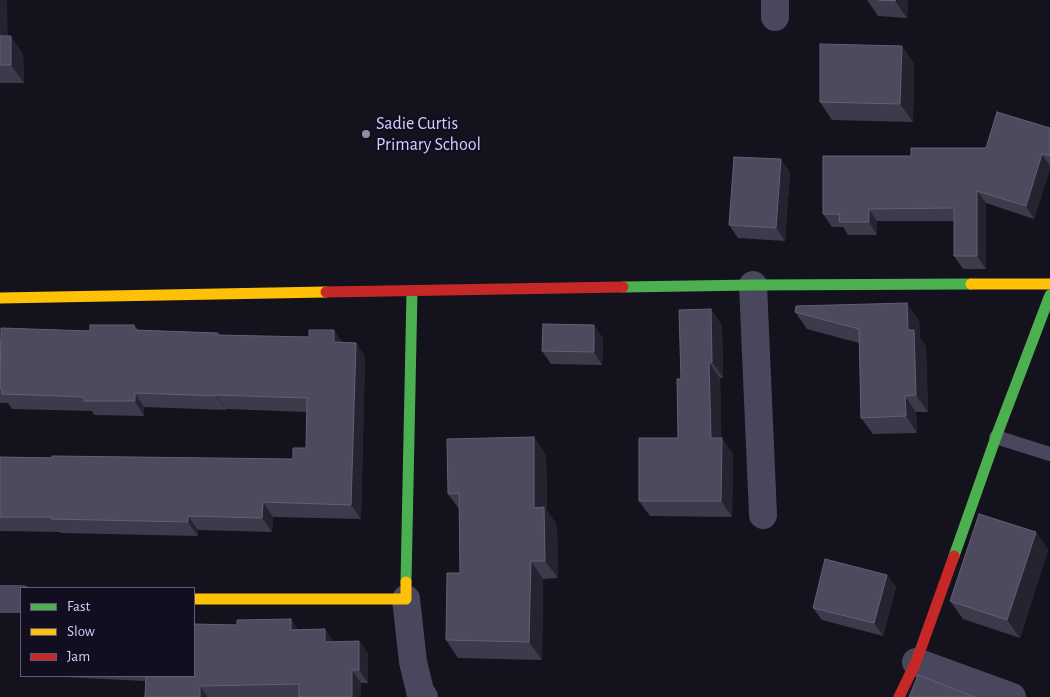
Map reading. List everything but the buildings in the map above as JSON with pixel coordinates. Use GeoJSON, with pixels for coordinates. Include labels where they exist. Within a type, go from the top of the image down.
{"type":"FeatureCollection","features":[{"type":"Feature","properties":{"kind":"street"},"geometry":{"type":"LineString","coordinates":[[0,298],[753,285],[1050,284]]}},
{"type":"Feature","properties":{"kind":"street"},"geometry":{"type":"LineString","coordinates":[[753,285],[763,515]]}},
{"type":"Feature","properties":{"kind":"street"},"geometry":{"type":"LineString","coordinates":[[412,291],[406,599],[413,662],[420,691],[424,697]]}},
{"type":"Feature","properties":{"kind":"street"},"geometry":{"type":"LineString","coordinates":[[899,697],[916,662],[996,437],[1050,294]]}},
{"type":"Feature","properties":{"kind":"street"},"geometry":{"type":"LineString","coordinates":[[0,599],[20,599]]}},
{"type":"Feature","properties":{"kind":"street"},"geometry":{"type":"LineString","coordinates":[[195,599],[406,599]]}},
{"type":"Feature","properties":{"kind":"street"},"geometry":{"type":"LineString","coordinates":[[916,662],[1012,697]]}},
{"type":"Feature","properties":{"kind":"lane"},"geometry":{"type":"LineString","coordinates":[[996,437],[1050,454]]}},
{"type":"Feature","properties":{"kind":"traffic: fast"},"geometry":{"type":"LineString","coordinates":[[623,287],[971,284]]}},
{"type":"Feature","properties":{"kind":"traffic: fast"},"geometry":{"type":"LineString","coordinates":[[406,582],[412,291]]}},
{"type":"Feature","properties":{"kind":"traffic: fast"},"geometry":{"type":"LineString","coordinates":[[954,556],[996,437],[1050,295]]}},
{"type":"Feature","properties":{"kind":"traffic: slow"},"geometry":{"type":"LineString","coordinates":[[971,284],[1050,284]]}},
{"type":"Feature","properties":{"kind":"traffic: slow"},"geometry":{"type":"LineString","coordinates":[[0,298],[326,292]]}},
{"type":"Feature","properties":{"kind":"traffic: slow"},"geometry":{"type":"LineString","coordinates":[[195,599],[406,599],[406,582]]}},
{"type":"Feature","properties":{"kind":"traffic: jam"},"geometry":{"type":"LineString","coordinates":[[326,292],[623,287]]}},
{"type":"Feature","properties":{"kind":"traffic: jam"},"geometry":{"type":"LineString","coordinates":[[899,697],[916,662],[954,556]]}},
{"type":"Feature","properties":{"kind":"place","name":"Sadie Curtis Primary School"},"geometry":{"type":"Point","coordinates":[366,134]}}]}
